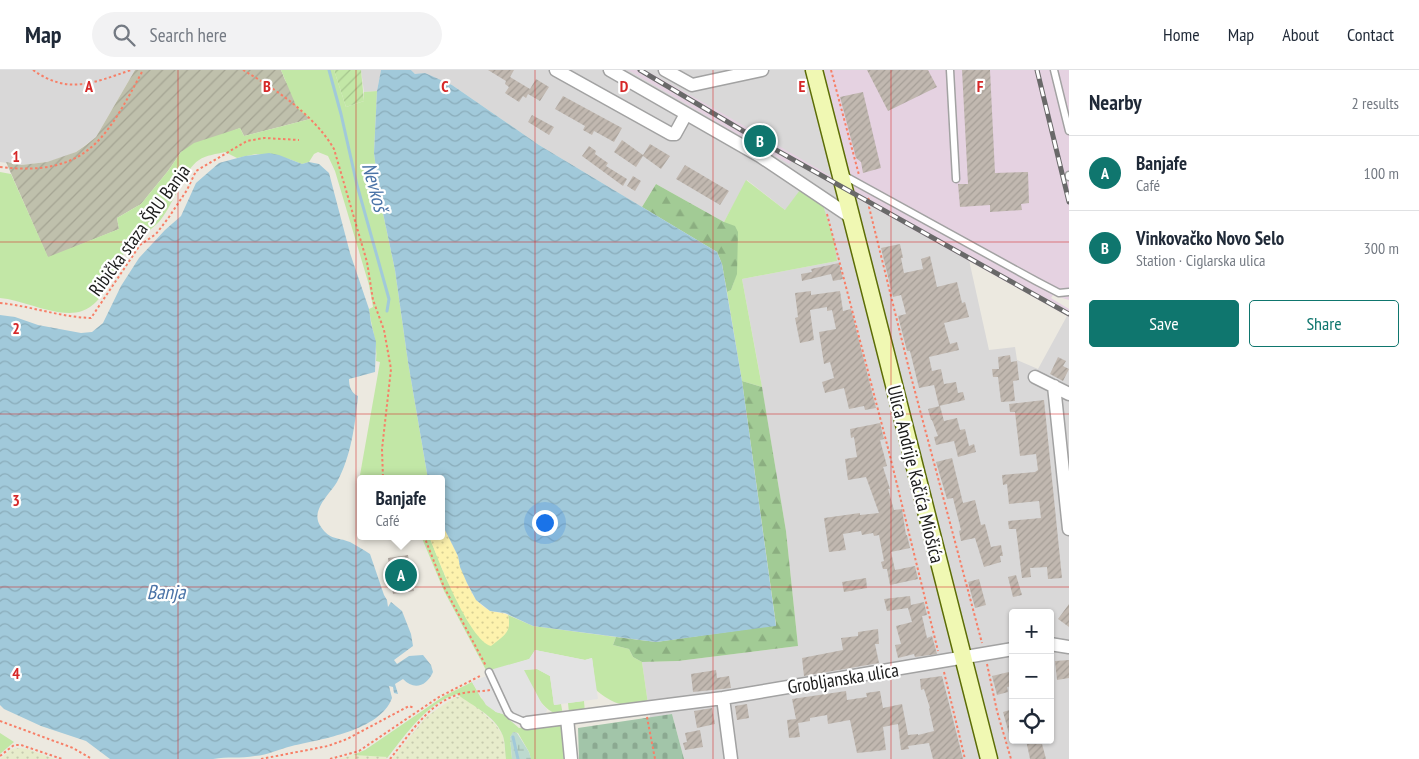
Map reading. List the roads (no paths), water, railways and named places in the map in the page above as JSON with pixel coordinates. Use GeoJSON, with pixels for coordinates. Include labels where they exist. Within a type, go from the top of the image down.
{"type":"FeatureCollection","features":[{"type":"Feature","properties":{"kind":"main road","name":"Ulica Andrije Kačića Miošića"},"geometry":{"type":"LineString","coordinates":[[814,70],[990,759]]}},
{"type":"Feature","properties":{"kind":"street"},"geometry":{"type":"LineString","coordinates":[[556,70],[671,134],[675,134],[686,114]]}},
{"type":"Feature","properties":{"kind":"street"},"geometry":{"type":"LineString","coordinates":[[610,70],[760,156],[851,217]]}},
{"type":"Feature","properties":{"kind":"street"},"geometry":{"type":"LineString","coordinates":[[665,70],[692,85],[762,70]]}},
{"type":"Feature","properties":{"kind":"street"},"geometry":{"type":"LineString","coordinates":[[1035,376],[1069,394]]}},
{"type":"Feature","properties":{"kind":"street"},"geometry":{"type":"LineString","coordinates":[[1054,386],[1069,529]]}},
{"type":"Feature","properties":{"kind":"street"},"geometry":{"type":"LineString","coordinates":[[1054,645],[1069,647]]}},
{"type":"Feature","properties":{"kind":"street","name":"Grobljanska ulica"},"geometry":{"type":"LineString","coordinates":[[527,723],[722,698],[964,659],[1009,650]]}},
{"type":"Feature","properties":{"kind":"street"},"geometry":{"type":"LineString","coordinates":[[722,698],[731,759]]}},
{"type":"Feature","properties":{"kind":"street"},"geometry":{"type":"LineString","coordinates":[[567,718],[571,759]]}},
{"type":"Feature","properties":{"kind":"lane"},"geometry":{"type":"LineString","coordinates":[[950,70],[956,179]]}},
{"type":"Feature","properties":{"kind":"lane"},"geometry":{"type":"LineString","coordinates":[[1054,70],[1069,131]]}},
{"type":"Feature","properties":{"kind":"lane"},"geometry":{"type":"LineString","coordinates":[[842,181],[862,185],[1059,293],[1069,292]]}},
{"type":"Feature","properties":{"kind":"lane"},"geometry":{"type":"LineString","coordinates":[[489,672],[508,713],[527,723]]}},
{"type":"Feature","properties":{"kind":"water"},"geometry":{"type":"Polygon","coordinates":[[[381,70],[411,70],[415,74],[425,73],[452,85],[539,145],[717,252],[722,264],[742,381],[776,626],[656,642],[533,626],[505,613],[490,611],[476,600],[445,530],[445,475],[427,475],[395,270],[380,199],[374,153],[377,91],[381,70]]]}},
{"type":"Feature","properties":{"kind":"water","name":"Banja"},"geometry":{"type":"Polygon","coordinates":[[[269,153],[302,164],[309,162],[319,164],[329,173],[350,253],[369,309],[376,342],[375,372],[349,379],[351,389],[358,396],[352,440],[342,472],[319,509],[318,521],[324,531],[334,538],[350,542],[370,554],[388,607],[391,602],[402,611],[411,634],[413,646],[394,660],[397,664],[409,656],[423,655],[431,665],[433,672],[424,684],[411,685],[403,679],[395,684],[398,694],[394,693],[393,687],[389,686],[392,698],[385,709],[363,726],[348,732],[250,757],[110,759],[86,741],[41,726],[4,709],[0,705],[0,315],[15,317],[38,325],[81,333],[92,332],[103,323],[121,286],[139,258],[181,216],[196,183],[219,163],[245,156],[269,153]]]}},
{"type":"Feature","properties":{"kind":"waterway","name":"Nevkoš"},"geometry":{"type":"LineString","coordinates":[[329,70],[357,185],[389,299],[387,311]]}},
{"type":"Feature","properties":{"kind":"waterway","name":"Nevkoš"},"geometry":{"type":"LineString","coordinates":[[513,737],[518,759]]}},
{"type":"Feature","properties":{"kind":"railway"},"geometry":{"type":"LineString","coordinates":[[640,70],[760,141],[1069,314]]}},
{"type":"Feature","properties":{"kind":"railway"},"geometry":{"type":"LineString","coordinates":[[1037,70],[1069,202]]}},
{"type":"Feature","properties":{"kind":"place","name":"Vinkovačko Novo Selo"},"geometry":{"type":"Point","coordinates":[760,141]}},
{"type":"Feature","properties":{"kind":"place","name":"Banjafe"},"geometry":{"type":"Point","coordinates":[401,575]}}]}
